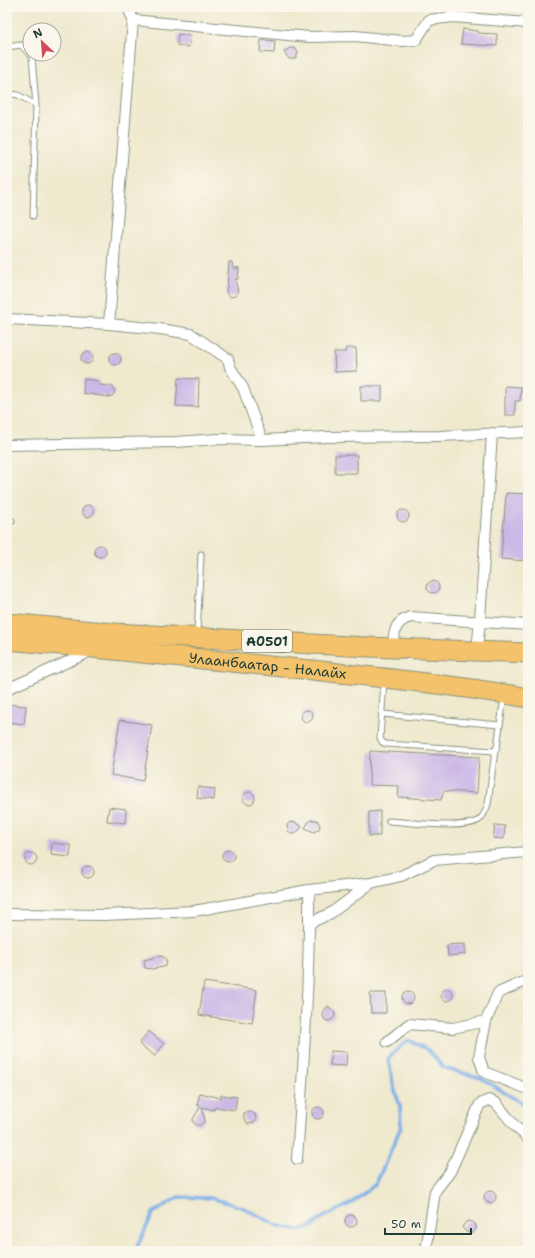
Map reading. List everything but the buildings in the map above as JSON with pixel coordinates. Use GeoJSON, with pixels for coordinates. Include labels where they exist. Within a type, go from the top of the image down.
{"type":"FeatureCollection","features":[{"type":"Feature","properties":{"kind":"highway","name":"Улаанбаатар - Налайх"},"geometry":{"type":"LineString","coordinates":[[7,623],[115,633],[392,648],[528,653]]}},
{"type":"Feature","properties":{"kind":"highway","name":"Улаанбаатар - Налайх"},"geometry":{"type":"LineString","coordinates":[[7,640],[384,678],[528,698]]}},
{"type":"Feature","properties":{"kind":"street"},"geometry":{"type":"LineString","coordinates":[[109,324],[133,20],[128,7]]}},
{"type":"Feature","properties":{"kind":"street"},"geometry":{"type":"LineString","coordinates":[[133,20],[309,37],[355,36],[402,41],[416,40],[429,20],[452,17],[528,23]]}},
{"type":"Feature","properties":{"kind":"street"},"geometry":{"type":"LineString","coordinates":[[7,319],[109,324],[160,329],[191,334],[228,359],[230,366],[243,388],[262,440]]}},
{"type":"Feature","properties":{"kind":"street"},"geometry":{"type":"LineString","coordinates":[[7,445],[176,442],[218,439],[262,440],[528,432]]}},
{"type":"Feature","properties":{"kind":"street"},"geometry":{"type":"LineString","coordinates":[[477,650],[492,433]]}},
{"type":"Feature","properties":{"kind":"street"},"geometry":{"type":"LineString","coordinates":[[392,648],[396,626],[402,619],[410,617],[480,620],[528,625]]}},
{"type":"Feature","properties":{"kind":"street"},"geometry":{"type":"LineString","coordinates":[[7,689],[83,655],[93,648]]}},
{"type":"Feature","properties":{"kind":"street"},"geometry":{"type":"LineString","coordinates":[[7,914],[104,915],[194,911],[308,890],[371,883],[401,876],[434,860],[528,852]]}},
{"type":"Feature","properties":{"kind":"street"},"geometry":{"type":"LineString","coordinates":[[310,923],[331,913],[371,883]]}},
{"type":"Feature","properties":{"kind":"street"},"geometry":{"type":"LineString","coordinates":[[297,1159],[308,989],[310,923],[308,890]]}},
{"type":"Feature","properties":{"kind":"street"},"geometry":{"type":"LineString","coordinates":[[528,980],[498,993],[486,1021],[479,1057],[484,1072],[528,1089]]}},
{"type":"Feature","properties":{"kind":"street"},"geometry":{"type":"LineString","coordinates":[[387,1042],[410,1024],[453,1028],[486,1021]]}},
{"type":"Feature","properties":{"kind":"street"},"geometry":{"type":"LineString","coordinates":[[426,1251],[435,1191],[450,1172],[480,1104],[489,1100],[496,1103],[514,1126],[528,1138]]}},
{"type":"Feature","properties":{"kind":"lane"},"geometry":{"type":"LineString","coordinates":[[7,47],[21,45],[32,57],[36,105],[33,216]]}},
{"type":"Feature","properties":{"kind":"lane"},"geometry":{"type":"LineString","coordinates":[[7,93],[18,95],[36,105]]}},
{"type":"Feature","properties":{"kind":"lane"},"geometry":{"type":"LineString","coordinates":[[197,637],[201,554]]}},
{"type":"Feature","properties":{"kind":"lane"},"geometry":{"type":"LineString","coordinates":[[384,678],[380,738],[382,742],[386,744],[495,751]]}},
{"type":"Feature","properties":{"kind":"lane"},"geometry":{"type":"LineString","coordinates":[[389,821],[461,825],[479,820],[486,812],[488,804],[504,694]]}},
{"type":"Feature","properties":{"kind":"lane"},"geometry":{"type":"LineString","coordinates":[[382,714],[500,725]]}},
{"type":"Feature","properties":{"kind":"waterway"},"geometry":{"type":"LineString","coordinates":[[135,1251],[153,1213],[178,1197],[211,1198],[244,1208],[278,1226],[301,1230],[312,1226],[325,1216],[350,1204],[376,1184],[401,1127],[400,1106],[394,1088],[388,1058],[408,1040],[428,1050],[444,1068],[481,1078],[520,1102],[528,1105]]}}]}
